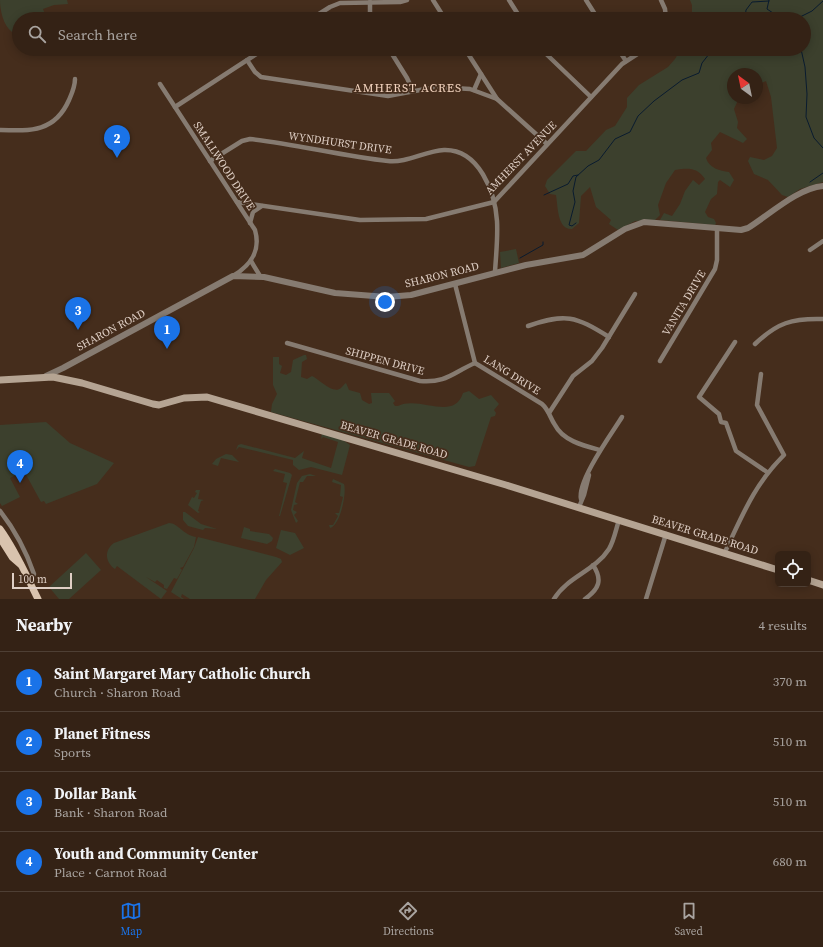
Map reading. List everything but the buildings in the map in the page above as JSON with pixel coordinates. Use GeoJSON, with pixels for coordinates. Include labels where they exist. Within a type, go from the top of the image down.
{"type":"FeatureCollection","features":[{"type":"Feature","properties":{"kind":"main road","name":"BEAVER GRADE ROAD"},"geometry":{"type":"LineString","coordinates":[[0,380],[46,376],[82,383],[159,405],[184,398],[207,397],[579,507],[775,569]]}},
{"type":"Feature","properties":{"kind":"main road"},"geometry":{"type":"LineString","coordinates":[[0,529],[17,554],[20,564],[38,599]]}},
{"type":"Feature","properties":{"kind":"main road"},"geometry":{"type":"LineString","coordinates":[[0,538],[12,557],[20,564]]}},
{"type":"Feature","properties":{"kind":"main road"},"geometry":{"type":"LineString","coordinates":[[811,581],[823,585]]}},
{"type":"Feature","properties":{"kind":"street"},"geometry":{"type":"LineString","coordinates":[[323,12],[336,4],[350,2],[400,2],[407,0]]}},
{"type":"Feature","properties":{"kind":"street"},"geometry":{"type":"LineString","coordinates":[[433,0],[441,12]]}},
{"type":"Feature","properties":{"kind":"street"},"geometry":{"type":"LineString","coordinates":[[509,0],[517,12]]}},
{"type":"Feature","properties":{"kind":"street"},"geometry":{"type":"LineString","coordinates":[[586,0],[594,12]]}},
{"type":"Feature","properties":{"kind":"street"},"geometry":{"type":"LineString","coordinates":[[661,0],[665,12]]}},
{"type":"Feature","properties":{"kind":"street"},"geometry":{"type":"LineString","coordinates":[[370,2],[370,12]]}},
{"type":"Feature","properties":{"kind":"street"},"geometry":{"type":"LineString","coordinates":[[175,107],[253,56]]}},
{"type":"Feature","properties":{"kind":"street"},"geometry":{"type":"LineString","coordinates":[[393,56],[413,91]]}},
{"type":"Feature","properties":{"kind":"street"},"geometry":{"type":"LineString","coordinates":[[469,56],[497,99],[547,144]]}},
{"type":"Feature","properties":{"kind":"street"},"geometry":{"type":"LineString","coordinates":[[548,56],[591,98]]}},
{"type":"Feature","properties":{"kind":"street"},"geometry":{"type":"LineString","coordinates":[[623,56],[626,61]]}},
{"type":"Feature","properties":{"kind":"street","name":"AMHERST AVENUE"},"geometry":{"type":"LineString","coordinates":[[236,202],[355,220],[412,220],[434,217],[494,202],[626,61],[634,56]]}},
{"type":"Feature","properties":{"kind":"street"},"geometry":{"type":"LineString","coordinates":[[247,60],[255,72],[263,77],[388,96],[441,87],[474,90],[497,99]]}},
{"type":"Feature","properties":{"kind":"street"},"geometry":{"type":"LineString","coordinates":[[474,90],[481,74]]}},
{"type":"Feature","properties":{"kind":"street"},"geometry":{"type":"LineString","coordinates":[[0,130],[37,129],[51,125],[58,119],[64,110],[75,86],[75,79]]}},
{"type":"Feature","properties":{"kind":"street","name":"SMALLWOOD DRIVE"},"geometry":{"type":"LineString","coordinates":[[160,84],[255,230],[257,243],[255,253],[251,261]]}},
{"type":"Feature","properties":{"kind":"street","name":"WYNDHURST DRIVE"},"geometry":{"type":"LineString","coordinates":[[210,161],[242,141],[250,139],[390,161],[448,150],[462,154],[475,163],[490,189],[494,202],[497,222],[495,272]]}},
{"type":"Feature","properties":{"kind":"street","name":"SHARON ROAD"},"geometry":{"type":"LineString","coordinates":[[46,376],[233,276],[260,276],[334,293],[387,296],[411,295],[495,272],[583,255],[628,228],[644,222],[741,230],[748,228],[808,189],[823,186]]}},
{"type":"Feature","properties":{"kind":"street"},"geometry":{"type":"LineString","coordinates":[[250,222],[253,212],[262,206]]}},
{"type":"Feature","properties":{"kind":"street","name":"VANITA DRIVE"},"geometry":{"type":"LineString","coordinates":[[660,361],[715,269],[717,260],[717,228]]}},
{"type":"Feature","properties":{"kind":"street"},"geometry":{"type":"LineString","coordinates":[[810,250],[823,241]]}},
{"type":"Feature","properties":{"kind":"street"},"geometry":{"type":"LineString","coordinates":[[233,276],[251,261],[260,276]]}},
{"type":"Feature","properties":{"kind":"street","name":"LANG DRIVE"},"geometry":{"type":"LineString","coordinates":[[455,284],[475,363],[537,400],[549,412],[556,428],[563,435],[576,442],[600,450]]}},
{"type":"Feature","properties":{"kind":"street"},"geometry":{"type":"LineString","coordinates":[[549,412],[573,376],[594,358],[609,337],[635,294]]}},
{"type":"Feature","properties":{"kind":"street"},"geometry":{"type":"LineString","coordinates":[[528,326],[551,318],[568,318],[583,322],[609,337]]}},
{"type":"Feature","properties":{"kind":"street"},"geometry":{"type":"LineString","coordinates":[[755,344],[769,331],[785,322],[798,319],[823,319]]}},
{"type":"Feature","properties":{"kind":"street"},"geometry":{"type":"LineString","coordinates":[[735,342],[699,398],[719,414],[722,422],[726,423],[736,451],[767,472]]}},
{"type":"Feature","properties":{"kind":"street","name":"SHIPPEN DRIVE"},"geometry":{"type":"LineString","coordinates":[[287,343],[420,381],[437,381],[446,379],[475,363]]}},
{"type":"Feature","properties":{"kind":"street"},"geometry":{"type":"LineString","coordinates":[[725,552],[751,497],[767,472],[784,455],[757,405],[761,374]]}},
{"type":"Feature","properties":{"kind":"street"},"geometry":{"type":"LineString","coordinates":[[579,507],[589,480],[589,473],[600,450],[622,417]]}},
{"type":"Feature","properties":{"kind":"street"},"geometry":{"type":"LineString","coordinates":[[0,511],[16,532],[27,556],[34,574],[29,582]]}},
{"type":"Feature","properties":{"kind":"street"},"geometry":{"type":"LineString","coordinates":[[554,599],[562,587],[593,565],[610,548],[619,520]]}},
{"type":"Feature","properties":{"kind":"street"},"geometry":{"type":"LineString","coordinates":[[646,599],[666,534]]}},
{"type":"Feature","properties":{"kind":"street"},"geometry":{"type":"LineString","coordinates":[[585,599],[595,591],[599,585],[599,574],[593,565]]}},
{"type":"Feature","properties":{"kind":"green space"},"geometry":{"type":"Polygon","coordinates":[[[0,0],[67,0],[68,4],[54,5],[43,9],[44,12],[12,12],[12,32],[6,25],[0,0]]]}},
{"type":"Feature","properties":{"kind":"green space"},"geometry":{"type":"Polygon","coordinates":[[[690,0],[823,0],[823,182],[800,189],[788,197],[782,195],[768,180],[754,174],[748,161],[750,157],[764,160],[772,156],[777,148],[771,97],[766,81],[763,82],[763,68],[727,68],[727,104],[736,104],[734,109],[738,122],[737,128],[747,139],[743,143],[720,132],[711,143],[712,150],[706,158],[707,161],[712,167],[729,172],[734,180],[730,187],[720,180],[718,182],[717,194],[711,199],[705,212],[708,217],[714,219],[716,223],[715,225],[660,220],[664,213],[672,216],[680,204],[685,191],[693,180],[699,185],[705,179],[695,170],[684,169],[675,170],[666,183],[658,205],[660,215],[655,220],[635,221],[618,230],[609,224],[611,220],[596,207],[590,187],[581,196],[579,223],[572,229],[563,226],[559,216],[556,195],[550,194],[545,186],[547,180],[576,151],[586,151],[606,130],[615,126],[627,107],[627,98],[639,85],[668,67],[677,56],[811,56],[811,12],[692,12],[690,0]]]}},
{"type":"Feature","properties":{"kind":"green space"},"geometry":{"type":"Polygon","coordinates":[[[516,249],[519,263],[501,268],[500,252],[516,249]]]}},
{"type":"Feature","properties":{"kind":"green space"},"geometry":{"type":"Polygon","coordinates":[[[306,355],[307,359],[302,362],[301,377],[307,379],[312,376],[334,390],[338,390],[346,383],[349,390],[360,393],[362,400],[369,404],[372,403],[371,393],[389,393],[395,401],[393,403],[395,406],[406,403],[416,403],[444,407],[452,406],[458,401],[463,393],[469,391],[479,399],[491,395],[499,404],[494,410],[496,413],[495,416],[491,417],[475,466],[469,467],[271,412],[272,404],[277,394],[273,385],[273,357],[279,357],[279,364],[282,366],[280,373],[286,375],[291,372],[293,360],[306,355]]]}},
{"type":"Feature","properties":{"kind":"green space"},"geometry":{"type":"Polygon","coordinates":[[[46,422],[70,443],[114,463],[97,484],[46,504],[44,501],[41,502],[24,471],[10,478],[20,497],[2,506],[0,503],[0,425],[46,422]]]}},
{"type":"Feature","properties":{"kind":"green space"},"geometry":{"type":"Polygon","coordinates":[[[322,433],[343,440],[350,445],[342,475],[311,467],[299,470],[293,465],[293,460],[239,447],[236,450],[238,445],[241,444],[295,458],[304,451],[302,458],[331,468],[338,442],[323,437],[321,439],[322,433]]]}},
{"type":"Feature","properties":{"kind":"green space"},"geometry":{"type":"Polygon","coordinates":[[[226,454],[232,455],[239,462],[221,458],[218,466],[212,464],[216,459],[226,454]]]}},
{"type":"Feature","properties":{"kind":"green space"},"geometry":{"type":"Polygon","coordinates":[[[275,469],[290,473],[292,475],[280,516],[287,483],[283,482],[285,474],[273,471],[275,469]]]}},
{"type":"Feature","properties":{"kind":"green space"},"geometry":{"type":"Polygon","coordinates":[[[310,474],[316,476],[307,476],[303,482],[300,482],[295,502],[298,504],[294,505],[293,510],[297,512],[294,515],[298,521],[296,523],[291,510],[297,483],[302,476],[310,474]]]}},
{"type":"Feature","properties":{"kind":"green space"},"geometry":{"type":"Polygon","coordinates":[[[333,479],[344,484],[345,488],[344,501],[340,516],[334,526],[330,528],[329,525],[333,525],[338,516],[335,513],[339,513],[343,497],[340,496],[341,485],[332,482],[333,479]]]}},
{"type":"Feature","properties":{"kind":"green space"},"geometry":{"type":"Polygon","coordinates":[[[196,490],[200,490],[198,499],[204,500],[201,501],[198,511],[200,512],[198,513],[188,505],[192,497],[194,498],[197,493],[195,492],[196,490]]]}},
{"type":"Feature","properties":{"kind":"green space"},"geometry":{"type":"Polygon","coordinates":[[[183,512],[201,524],[217,529],[205,528],[203,530],[188,526],[183,520],[183,512]]]}},
{"type":"Feature","properties":{"kind":"green space"},"geometry":{"type":"Polygon","coordinates":[[[169,523],[175,525],[191,536],[196,537],[194,547],[183,567],[180,568],[182,570],[177,579],[174,578],[167,589],[164,588],[164,585],[157,580],[155,582],[146,577],[167,591],[161,599],[117,566],[115,569],[109,563],[107,552],[114,543],[169,523]]]}},
{"type":"Feature","properties":{"kind":"green space"},"geometry":{"type":"Polygon","coordinates":[[[244,527],[250,529],[250,531],[269,534],[273,538],[272,541],[267,544],[241,538],[244,527]]]}},
{"type":"Feature","properties":{"kind":"green space"},"geometry":{"type":"Polygon","coordinates":[[[281,530],[295,533],[304,548],[290,555],[276,548],[281,530]]]}},
{"type":"Feature","properties":{"kind":"green space"},"geometry":{"type":"Polygon","coordinates":[[[198,537],[276,557],[281,559],[282,562],[266,580],[255,599],[190,599],[182,594],[181,597],[184,599],[182,599],[171,592],[194,548],[198,537]]]}},
{"type":"Feature","properties":{"kind":"green space"},"geometry":{"type":"Polygon","coordinates":[[[86,553],[101,570],[69,599],[59,599],[49,587],[86,553]]]}},
{"type":"Feature","properties":{"kind":"waterway"},"geometry":{"type":"LineString","coordinates":[[769,0],[767,9],[772,12]]}},
{"type":"Feature","properties":{"kind":"waterway"},"geometry":{"type":"LineString","coordinates":[[746,12],[752,2],[769,1]]}},
{"type":"Feature","properties":{"kind":"waterway"},"geometry":{"type":"LineString","coordinates":[[810,12],[823,1]]}},
{"type":"Feature","properties":{"kind":"waterway"},"geometry":{"type":"LineString","coordinates":[[576,223],[572,226],[569,225],[575,202],[573,191],[576,177],[588,166],[599,160],[615,139],[630,132],[638,116],[654,101],[682,80],[699,73],[702,63],[708,56]]}},
{"type":"Feature","properties":{"kind":"waterway"},"geometry":{"type":"LineString","coordinates":[[803,56],[807,94],[806,117],[814,138],[823,148]]}},
{"type":"Feature","properties":{"kind":"waterway"},"geometry":{"type":"LineString","coordinates":[[810,182],[823,173]]}},
{"type":"Feature","properties":{"kind":"waterway"},"geometry":{"type":"LineString","coordinates":[[544,195],[568,184],[573,176],[578,175]]}},
{"type":"Feature","properties":{"kind":"waterway"},"geometry":{"type":"LineString","coordinates":[[520,258],[543,245],[543,242]]}},
{"type":"Feature","properties":{"kind":"place","name":"Planet Fitness"},"geometry":{"type":"Point","coordinates":[117,158]}},
{"type":"Feature","properties":{"kind":"place","name":"Dollar Bank"},"geometry":{"type":"Point","coordinates":[78,330]}},
{"type":"Feature","properties":{"kind":"place","name":"Saint Margaret Mary Catholic Church"},"geometry":{"type":"Point","coordinates":[167,349]}},
{"type":"Feature","properties":{"kind":"place","name":"Youth and Community Center"},"geometry":{"type":"Point","coordinates":[20,483]}},
{"type":"Feature","properties":{"kind":"district","name":"AMHERST ACRES"},"geometry":{"type":"Point","coordinates":[408,88]}}]}
